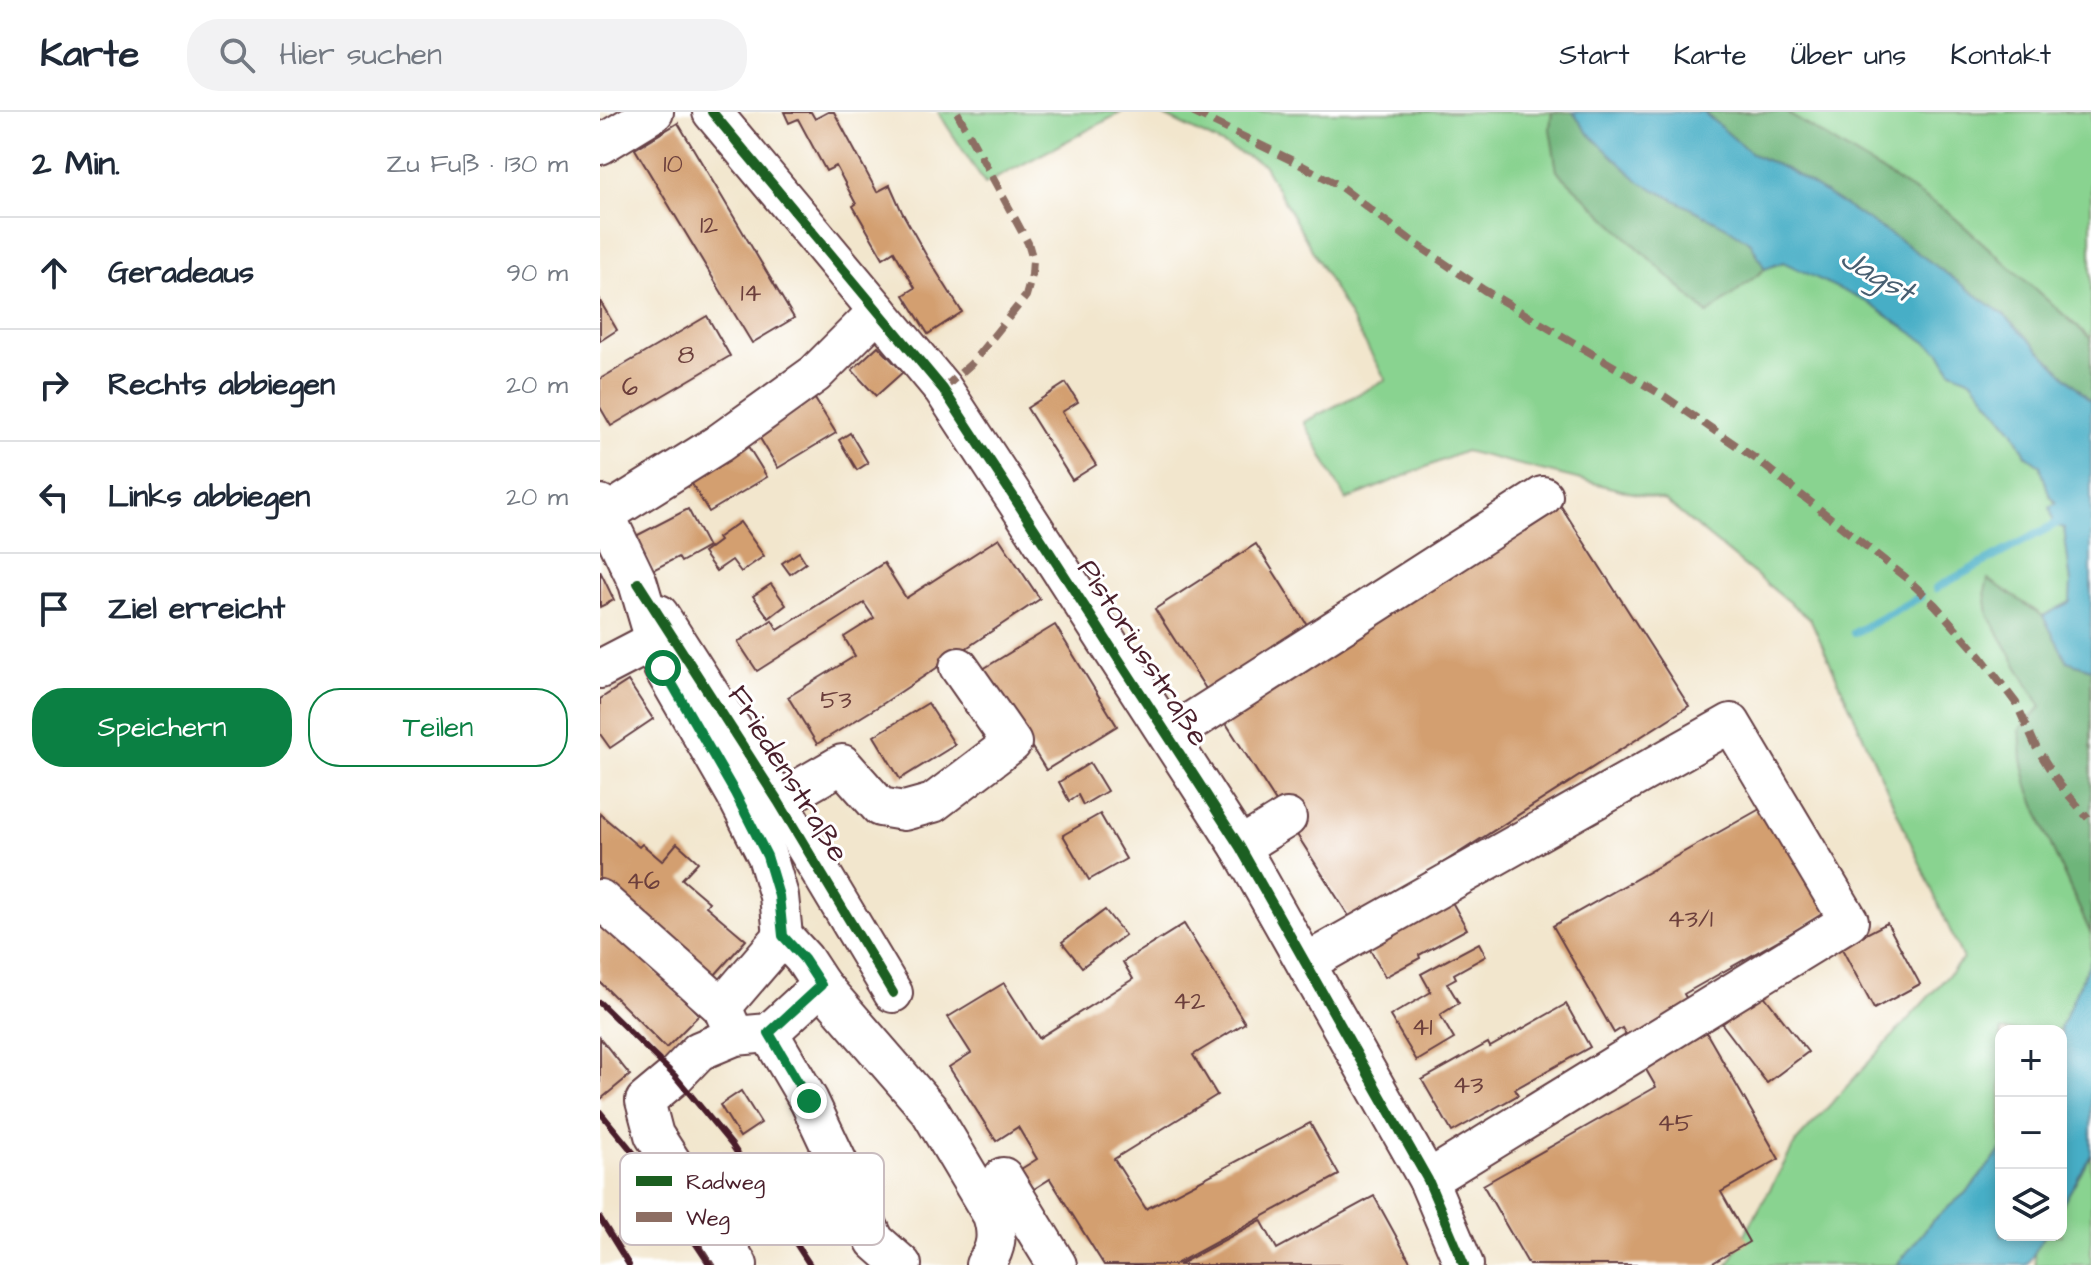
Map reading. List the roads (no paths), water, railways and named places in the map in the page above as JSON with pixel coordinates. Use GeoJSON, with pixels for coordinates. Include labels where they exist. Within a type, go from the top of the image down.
{"type":"FeatureCollection","features":[{"type":"Feature","properties":{"kind":"street"},"geometry":{"type":"LineString","coordinates":[[600,145],[654,112]]}},
{"type":"Feature","properties":{"kind":"street","name":"Pistoriusstraße"},"geometry":{"type":"LineString","coordinates":[[712,112],[943,389],[1240,847],[1428,1180],[1464,1265]]}},
{"type":"Feature","properties":{"kind":"street"},"geometry":{"type":"LineString","coordinates":[[603,509],[718,444],[815,374],[878,311]]}},
{"type":"Feature","properties":{"kind":"street"},"geometry":{"type":"LineString","coordinates":[[1169,736],[1543,496]]}},
{"type":"Feature","properties":{"kind":"street","name":"Friedenstraße"},"geometry":{"type":"LineString","coordinates":[[603,509],[638,583],[778,801],[893,993]]}},
{"type":"Feature","properties":{"kind":"street","name":"Friedenstraße"},"geometry":{"type":"LineString","coordinates":[[638,583],[659,654],[767,856],[779,896],[783,936]]}},
{"type":"Feature","properties":{"kind":"street"},"geometry":{"type":"LineString","coordinates":[[600,669],[659,654]]}},
{"type":"Feature","properties":{"kind":"street"},"geometry":{"type":"LineString","coordinates":[[778,801],[842,764],[880,807],[904,811],[933,803],[1012,743],[959,667]]}},
{"type":"Feature","properties":{"kind":"street"},"geometry":{"type":"LineString","coordinates":[[1306,963],[1731,723],[1849,921],[1428,1180]]}},
{"type":"Feature","properties":{"kind":"street"},"geometry":{"type":"LineString","coordinates":[[1240,847],[1287,818]]}},
{"type":"Feature","properties":{"kind":"street"},"geometry":{"type":"LineString","coordinates":[[600,899],[742,1025],[809,1101],[834,1153]]}},
{"type":"Feature","properties":{"kind":"street"},"geometry":{"type":"LineString","coordinates":[[742,1025],[783,936],[804,959],[821,985],[930,1111],[992,1215],[996,1242],[985,1265]]}},
{"type":"Feature","properties":{"kind":"street"},"geometry":{"type":"LineString","coordinates":[[666,1153],[654,1135],[645,1101],[699,1051],[742,1025],[821,985]]}},
{"type":"Feature","properties":{"kind":"street"},"geometry":{"type":"LineString","coordinates":[[1003,1177],[1057,1265]]}},
{"type":"Feature","properties":{"kind":"street"},"geometry":{"type":"LineString","coordinates":[[725,1245],[738,1265]]}},
{"type":"Feature","properties":{"kind":"street"},"geometry":{"type":"LineString","coordinates":[[880,1245],[902,1265]]}},
{"type":"Feature","properties":{"kind":"water","name":"Jagst"},"geometry":{"type":"Polygon","coordinates":[[[1573,112],[1703,112],[1752,154],[1788,170],[1904,243],[2004,315],[2091,401],[2091,669],[2067,661],[2043,616],[2070,602],[2071,583],[2064,528],[2054,525],[2050,507],[2056,503],[2049,494],[2040,465],[2026,455],[2013,430],[1971,379],[1951,371],[1940,352],[1867,302],[1783,262],[1765,269],[1751,243],[1640,182],[1587,132],[1573,112]]]}},
{"type":"Feature","properties":{"kind":"water"},"geometry":{"type":"Polygon","coordinates":[[[2091,959],[2091,1155],[2067,1197],[2067,1025],[2062,1025],[2091,959]]]}},
{"type":"Feature","properties":{"kind":"water"},"geometry":{"type":"Polygon","coordinates":[[[1995,1158],[1995,1241],[2041,1241],[2027,1265],[1897,1265],[1933,1220],[1969,1190],[1995,1158]]]}},
{"type":"Feature","properties":{"kind":"waterway"},"geometry":{"type":"LineString","coordinates":[[1936,588],[2063,520]]}},
{"type":"Feature","properties":{"kind":"waterway"},"geometry":{"type":"LineString","coordinates":[[1854,633],[1920,597]]}},
{"type":"Feature","properties":{"kind":"railway"},"geometry":{"type":"LineString","coordinates":[[600,1003],[675,1076],[737,1153]]}},
{"type":"Feature","properties":{"kind":"railway"},"geometry":{"type":"LineString","coordinates":[[600,1112],[634,1153]]}},
{"type":"Feature","properties":{"kind":"railway"},"geometry":{"type":"LineString","coordinates":[[600,1218],[629,1265]]}},
{"type":"Feature","properties":{"kind":"railway"},"geometry":{"type":"LineString","coordinates":[[697,1245],[710,1265]]}},
{"type":"Feature","properties":{"kind":"railway"},"geometry":{"type":"LineString","coordinates":[[797,1245],[810,1265]]}}]}
